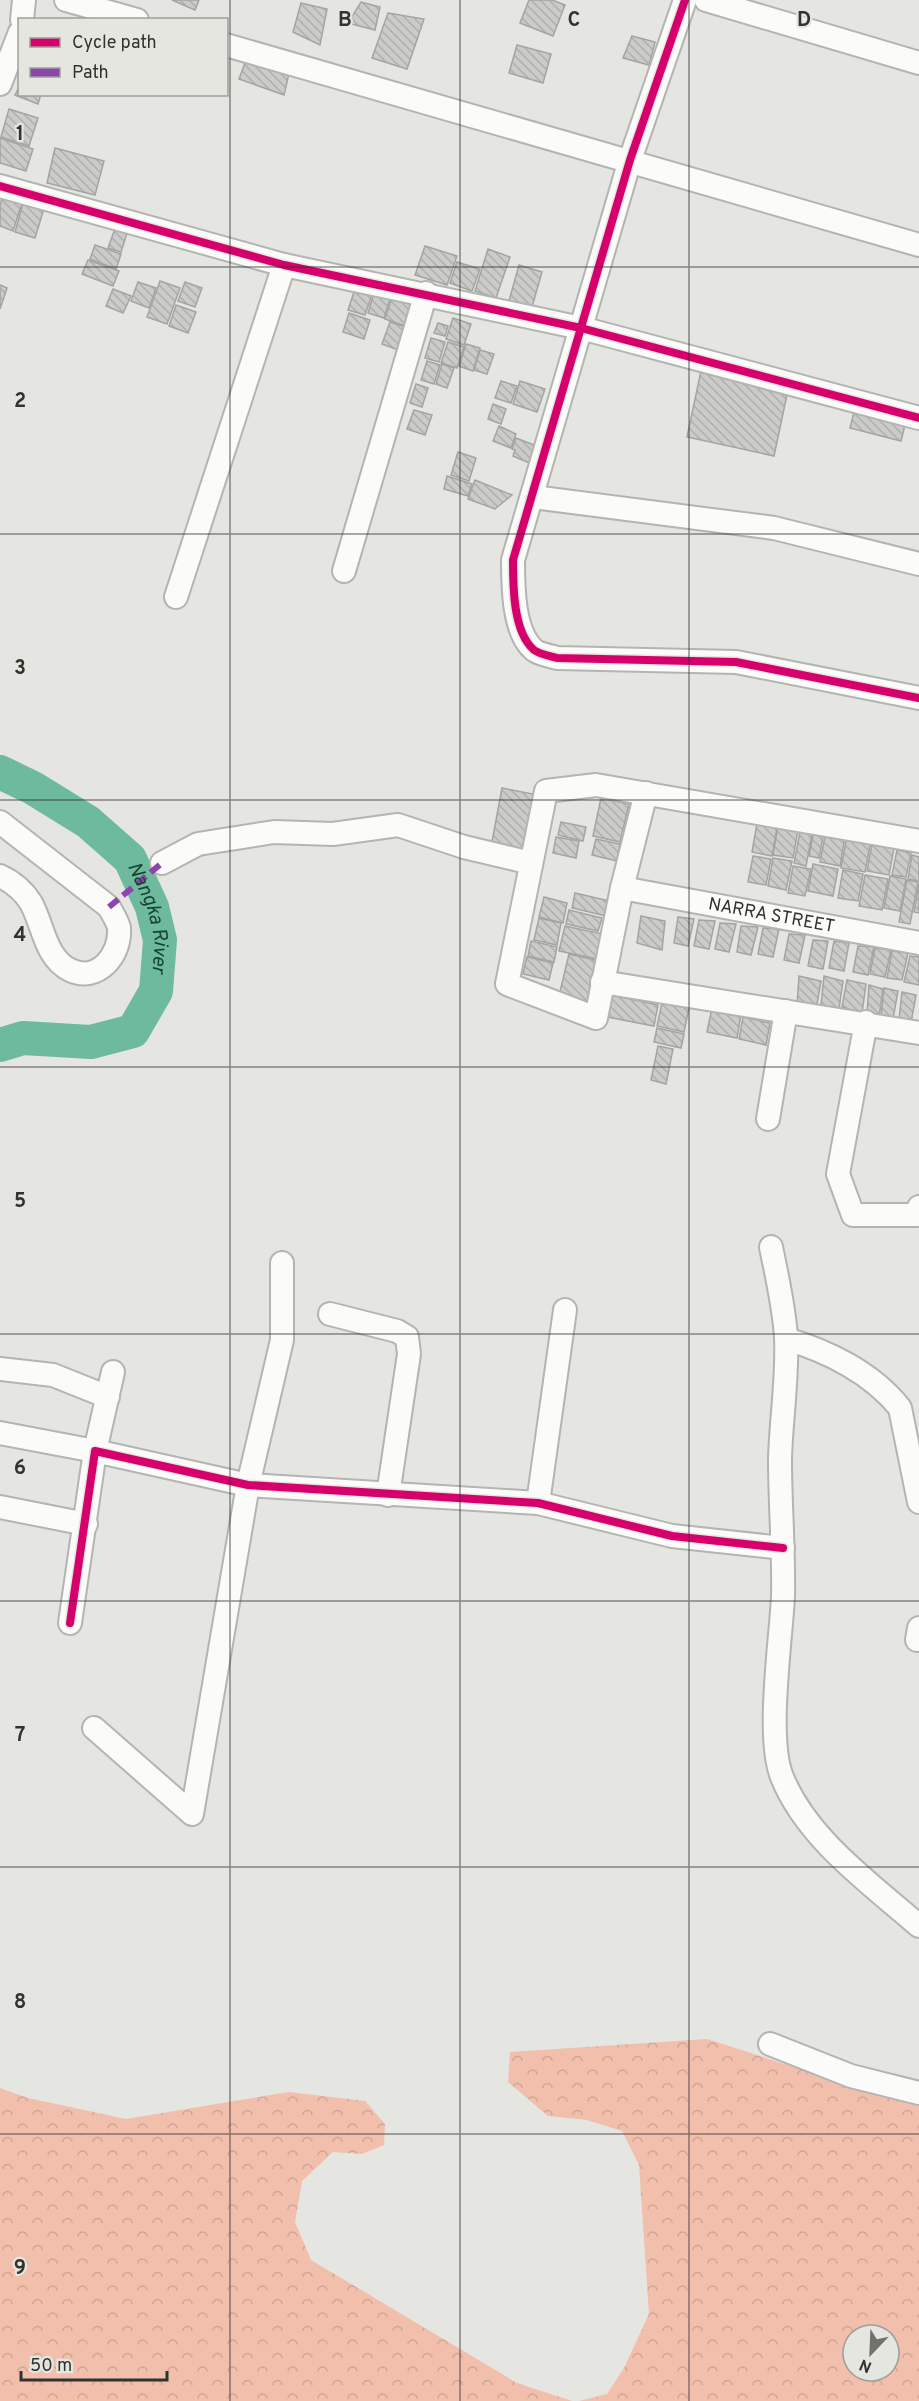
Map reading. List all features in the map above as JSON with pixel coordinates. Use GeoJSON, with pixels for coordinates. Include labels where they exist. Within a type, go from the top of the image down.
{"type":"FeatureCollection","features":[{"type":"Feature","properties":{"kind":"street"},"geometry":{"type":"LineString","coordinates":[[22,18],[24,0]]}},
{"type":"Feature","properties":{"kind":"street"},"geometry":{"type":"LineString","coordinates":[[66,0],[130,18]]}},
{"type":"Feature","properties":{"kind":"street"},"geometry":{"type":"LineString","coordinates":[[685,0],[630,160],[513,561],[514,599],[523,633],[535,651],[556,657],[581,660],[736,662],[919,698]]}},
{"type":"Feature","properties":{"kind":"street"},"geometry":{"type":"LineString","coordinates":[[706,0],[919,63]]}},
{"type":"Feature","properties":{"kind":"street"},"geometry":{"type":"LineString","coordinates":[[0,84],[18,37]]}},
{"type":"Feature","properties":{"kind":"street"},"geometry":{"type":"LineString","coordinates":[[228,46],[919,244]]}},
{"type":"Feature","properties":{"kind":"street"},"geometry":{"type":"LineString","coordinates":[[0,186],[284,265],[426,293],[581,328],[919,418]]}},
{"type":"Feature","properties":{"kind":"street"},"geometry":{"type":"LineString","coordinates":[[176,597],[284,265]]}},
{"type":"Feature","properties":{"kind":"street"},"geometry":{"type":"LineString","coordinates":[[344,571],[426,293]]}},
{"type":"Feature","properties":{"kind":"street"},"geometry":{"type":"LineString","coordinates":[[532,497],[774,528],[919,564]]}},
{"type":"Feature","properties":{"kind":"street"},"geometry":{"type":"LineString","coordinates":[[646,793],[622,888],[596,1018],[507,984],[546,791],[596,785],[646,793],[919,841]]}},
{"type":"Feature","properties":{"kind":"street"},"geometry":{"type":"LineString","coordinates":[[0,822],[109,907],[119,928],[115,954],[102,969],[87,975],[69,970],[56,959],[31,903],[16,884],[0,876]]}},
{"type":"Feature","properties":{"kind":"street"},"geometry":{"type":"LineString","coordinates":[[162,863],[198,844],[274,832],[333,834],[398,825],[464,847],[531,863]]}},
{"type":"Feature","properties":{"kind":"street","name":"NARRA STREET"},"geometry":{"type":"LineString","coordinates":[[622,888],[919,944]]}},
{"type":"Feature","properties":{"kind":"street"},"geometry":{"type":"LineString","coordinates":[[602,982],[866,1022],[919,1033]]}},
{"type":"Feature","properties":{"kind":"street"},"geometry":{"type":"LineString","coordinates":[[768,1119],[786,1011]]}},
{"type":"Feature","properties":{"kind":"street"},"geometry":{"type":"LineString","coordinates":[[866,1022],[838,1174],[854,1215],[916,1215],[919,1207]]}},
{"type":"Feature","properties":{"kind":"street"},"geometry":{"type":"LineString","coordinates":[[771,1247],[782,1295],[786,1339],[780,1460],[783,1548],[776,1716],[776,1745],[781,1775],[796,1807],[825,1841],[919,1926]]}},
{"type":"Feature","properties":{"kind":"street"},"geometry":{"type":"LineString","coordinates":[[94,1728],[192,1814],[249,1485],[282,1340],[282,1263]]}},
{"type":"Feature","properties":{"kind":"street"},"geometry":{"type":"LineString","coordinates":[[538,1503],[565,1310]]}},
{"type":"Feature","properties":{"kind":"street"},"geometry":{"type":"LineString","coordinates":[[330,1314],[397,1331],[407,1337],[409,1354],[388,1494]]}},
{"type":"Feature","properties":{"kind":"street"},"geometry":{"type":"LineString","coordinates":[[786,1339],[831,1355],[847,1364],[893,1399],[900,1408],[919,1502]]}},
{"type":"Feature","properties":{"kind":"street"},"geometry":{"type":"LineString","coordinates":[[0,1369],[53,1375],[108,1397]]}},
{"type":"Feature","properties":{"kind":"street"},"geometry":{"type":"LineString","coordinates":[[70,1623],[96,1451],[113,1372]]}},
{"type":"Feature","properties":{"kind":"street"},"geometry":{"type":"LineString","coordinates":[[0,1433],[96,1451],[249,1485],[538,1503],[672,1536],[783,1548]]}},
{"type":"Feature","properties":{"kind":"street"},"geometry":{"type":"LineString","coordinates":[[0,1507],[86,1524]]}},
{"type":"Feature","properties":{"kind":"street"},"geometry":{"type":"LineString","coordinates":[[770,2044],[851,2076],[919,2093]]}},
{"type":"Feature","properties":{"kind":"green space"},"geometry":{"type":"Polygon","coordinates":[[[707,2039],[909,2104],[919,2104],[919,2401],[579,2401],[607,2394],[624,2368],[649,2314],[639,2165],[622,2131],[587,2120],[548,2116],[508,2082],[510,2052],[707,2039]]]}},
{"type":"Feature","properties":{"kind":"green space"},"geometry":{"type":"Polygon","coordinates":[[[0,2088],[28,2098],[126,2119],[289,2092],[365,2101],[385,2124],[384,2145],[362,2154],[333,2152],[302,2181],[295,2222],[311,2260],[517,2383],[572,2401],[0,2401],[0,2088]]]}},
{"type":"Feature","properties":{"kind":"building"},"geometry":{"type":"Polygon","coordinates":[[[172,0],[199,0],[195,10],[172,0]]]}},
{"type":"Feature","properties":{"kind":"building"},"geometry":{"type":"Polygon","coordinates":[[[529,0],[552,0],[565,5],[553,36],[520,23],[529,0]]]}},
{"type":"Feature","properties":{"kind":"building"},"geometry":{"type":"Polygon","coordinates":[[[361,2],[380,7],[375,30],[348,23],[361,2]]]}},
{"type":"Feature","properties":{"kind":"building"},"geometry":{"type":"Polygon","coordinates":[[[301,3],[327,9],[320,45],[293,32],[301,3]]]}},
{"type":"Feature","properties":{"kind":"building"},"geometry":{"type":"Polygon","coordinates":[[[388,13],[424,19],[407,69],[372,58],[388,13]]]}},
{"type":"Feature","properties":{"kind":"building"},"geometry":{"type":"Polygon","coordinates":[[[632,36],[655,42],[649,65],[623,58],[632,36]]]}},
{"type":"Feature","properties":{"kind":"building"},"geometry":{"type":"Polygon","coordinates":[[[517,45],[551,54],[543,83],[509,73],[517,45]]]}},
{"type":"Feature","properties":{"kind":"building"},"geometry":{"type":"Polygon","coordinates":[[[248,55],[290,69],[284,95],[239,79],[248,55]]]}},
{"type":"Feature","properties":{"kind":"building"},"geometry":{"type":"Polygon","coordinates":[[[18,89],[18,96],[40,96],[38,104],[15,95],[18,89]]]}},
{"type":"Feature","properties":{"kind":"building"},"geometry":{"type":"Polygon","coordinates":[[[9,109],[38,118],[29,146],[1,137],[9,109]]]}},
{"type":"Feature","properties":{"kind":"building"},"geometry":{"type":"Polygon","coordinates":[[[0,138],[33,149],[26,171],[0,163],[0,138]]]}},
{"type":"Feature","properties":{"kind":"building"},"geometry":{"type":"Polygon","coordinates":[[[55,148],[104,161],[95,195],[47,183],[55,148]]]}},
{"type":"Feature","properties":{"kind":"building"},"geometry":{"type":"Polygon","coordinates":[[[3,194],[23,200],[13,231],[0,226],[0,206],[3,194]]]}},
{"type":"Feature","properties":{"kind":"building"},"geometry":{"type":"Polygon","coordinates":[[[25,196],[46,202],[35,238],[15,232],[25,196]]]}},
{"type":"Feature","properties":{"kind":"building"},"geometry":{"type":"Polygon","coordinates":[[[116,226],[128,230],[121,252],[108,248],[116,226]]]}},
{"type":"Feature","properties":{"kind":"building"},"geometry":{"type":"Polygon","coordinates":[[[95,245],[121,254],[116,269],[90,259],[95,245]]]}},
{"type":"Feature","properties":{"kind":"building"},"geometry":{"type":"Polygon","coordinates":[[[425,246],[457,256],[447,285],[415,275],[425,246]]]}},
{"type":"Feature","properties":{"kind":"building"},"geometry":{"type":"Polygon","coordinates":[[[488,249],[510,257],[496,298],[475,291],[488,249]]]}},
{"type":"Feature","properties":{"kind":"building"},"geometry":{"type":"Polygon","coordinates":[[[88,260],[119,271],[113,286],[82,274],[88,260]]]}},
{"type":"Feature","properties":{"kind":"building"},"geometry":{"type":"Polygon","coordinates":[[[457,262],[480,269],[472,291],[450,283],[457,262]]]}},
{"type":"Feature","properties":{"kind":"building"},"geometry":{"type":"Polygon","coordinates":[[[519,265],[542,272],[532,307],[509,301],[519,265]]]}},
{"type":"Feature","properties":{"kind":"building"},"geometry":{"type":"Polygon","coordinates":[[[160,281],[180,288],[167,324],[147,317],[160,281]]]}},
{"type":"Feature","properties":{"kind":"building"},"geometry":{"type":"Polygon","coordinates":[[[138,282],[156,288],[149,308],[131,301],[138,282]]]}},
{"type":"Feature","properties":{"kind":"building"},"geometry":{"type":"Polygon","coordinates":[[[185,282],[202,288],[195,307],[178,301],[185,282]]]}},
{"type":"Feature","properties":{"kind":"building"},"geometry":{"type":"Polygon","coordinates":[[[357,283],[374,289],[365,315],[348,310],[357,283]]]}},
{"type":"Feature","properties":{"kind":"building"},"geometry":{"type":"Polygon","coordinates":[[[0,285],[7,288],[0,309],[0,285]]]}},
{"type":"Feature","properties":{"kind":"building"},"geometry":{"type":"Polygon","coordinates":[[[113,289],[131,296],[123,313],[106,306],[113,289]]]}},
{"type":"Feature","properties":{"kind":"building"},"geometry":{"type":"Polygon","coordinates":[[[375,290],[391,296],[384,318],[368,313],[375,290]]]}},
{"type":"Feature","properties":{"kind":"building"},"geometry":{"type":"Polygon","coordinates":[[[392,297],[412,303],[405,326],[385,319],[392,297]]]}},
{"type":"Feature","properties":{"kind":"building"},"geometry":{"type":"Polygon","coordinates":[[[176,305],[196,312],[188,333],[169,326],[176,305]]]}},
{"type":"Feature","properties":{"kind":"building"},"geometry":{"type":"Polygon","coordinates":[[[349,313],[370,320],[364,339],[343,332],[349,313]]]}},
{"type":"Feature","properties":{"kind":"building"},"geometry":{"type":"Polygon","coordinates":[[[453,318],[471,324],[464,345],[446,339],[453,318]]]}},
{"type":"Feature","properties":{"kind":"building"},"geometry":{"type":"Polygon","coordinates":[[[390,322],[412,329],[404,352],[382,344],[390,322]]]}},
{"type":"Feature","properties":{"kind":"building"},"geometry":{"type":"Polygon","coordinates":[[[438,323],[448,326],[445,336],[434,333],[438,323]]]}},
{"type":"Feature","properties":{"kind":"building"},"geometry":{"type":"Polygon","coordinates":[[[431,338],[445,342],[439,362],[425,358],[431,338]]]}},
{"type":"Feature","properties":{"kind":"building"},"geometry":{"type":"Polygon","coordinates":[[[448,342],[464,347],[457,368],[441,363],[448,342]]]}},
{"type":"Feature","properties":{"kind":"building"},"geometry":{"type":"Polygon","coordinates":[[[466,344],[480,348],[473,371],[459,366],[466,344]]]}},
{"type":"Feature","properties":{"kind":"building"},"geometry":{"type":"Polygon","coordinates":[[[480,350],[494,354],[487,374],[474,370],[480,350]]]}},
{"type":"Feature","properties":{"kind":"building"},"geometry":{"type":"Polygon","coordinates":[[[427,361],[440,365],[434,384],[421,380],[427,361]]]}},
{"type":"Feature","properties":{"kind":"building"},"geometry":{"type":"Polygon","coordinates":[[[442,364],[454,368],[447,388],[436,384],[442,364]]]}},
{"type":"Feature","properties":{"kind":"building"},"geometry":{"type":"Polygon","coordinates":[[[701,371],[788,390],[774,456],[687,437],[701,371]]]}},
{"type":"Feature","properties":{"kind":"building"},"geometry":{"type":"Polygon","coordinates":[[[501,381],[517,386],[511,403],[495,398],[501,381]]]}},
{"type":"Feature","properties":{"kind":"building"},"geometry":{"type":"Polygon","coordinates":[[[520,381],[545,389],[537,412],[513,404],[520,381]]]}},
{"type":"Feature","properties":{"kind":"building"},"geometry":{"type":"Polygon","coordinates":[[[416,384],[428,388],[422,407],[410,403],[416,384]]]}},
{"type":"Feature","properties":{"kind":"building"},"geometry":{"type":"Polygon","coordinates":[[[493,404],[506,409],[501,424],[488,419],[493,404]]]}},
{"type":"Feature","properties":{"kind":"building"},"geometry":{"type":"Polygon","coordinates":[[[855,408],[906,421],[901,441],[850,428],[855,408]]]}},
{"type":"Feature","properties":{"kind":"building"},"geometry":{"type":"Polygon","coordinates":[[[414,410],[432,415],[425,435],[407,429],[414,410]]]}},
{"type":"Feature","properties":{"kind":"building"},"geometry":{"type":"Polygon","coordinates":[[[499,426],[516,434],[511,448],[493,441],[499,426]]]}},
{"type":"Feature","properties":{"kind":"building"},"geometry":{"type":"Polygon","coordinates":[[[516,438],[539,447],[532,464],[513,456],[515,450],[512,449],[516,438]]]}},
{"type":"Feature","properties":{"kind":"building"},"geometry":{"type":"Polygon","coordinates":[[[458,452],[476,458],[469,481],[451,475],[458,452]]]}},
{"type":"Feature","properties":{"kind":"building"},"geometry":{"type":"Polygon","coordinates":[[[447,476],[472,484],[468,496],[444,489],[447,476]]]}},
{"type":"Feature","properties":{"kind":"building"},"geometry":{"type":"Polygon","coordinates":[[[475,480],[512,495],[495,509],[468,499],[475,480]]]}},
{"type":"Feature","properties":{"kind":"building"},"geometry":{"type":"Polygon","coordinates":[[[502,788],[538,795],[526,854],[491,847],[502,788]]]}},
{"type":"Feature","properties":{"kind":"building"},"geometry":{"type":"Polygon","coordinates":[[[601,798],[629,804],[620,842],[593,836],[601,798]]]}},
{"type":"Feature","properties":{"kind":"building"},"geometry":{"type":"Polygon","coordinates":[[[758,818],[778,822],[772,856],[752,852],[758,818]]]}},
{"type":"Feature","properties":{"kind":"building"},"geometry":{"type":"Polygon","coordinates":[[[561,822],[586,827],[583,841],[558,835],[561,822]]]}},
{"type":"Feature","properties":{"kind":"building"},"geometry":{"type":"Polygon","coordinates":[[[778,826],[798,830],[793,858],[773,855],[778,826]]]}},
{"type":"Feature","properties":{"kind":"building"},"geometry":{"type":"Polygon","coordinates":[[[801,827],[813,829],[806,866],[794,863],[801,827]]]}},
{"type":"Feature","properties":{"kind":"building"},"geometry":{"type":"Polygon","coordinates":[[[814,830],[824,832],[819,858],[809,856],[814,830]]]}},
{"type":"Feature","properties":{"kind":"building"},"geometry":{"type":"Polygon","coordinates":[[[826,832],[845,836],[840,866],[820,862],[826,832]]]}},
{"type":"Feature","properties":{"kind":"building"},"geometry":{"type":"Polygon","coordinates":[[[847,836],[871,840],[865,872],[841,868],[847,836]]]}},
{"type":"Feature","properties":{"kind":"building"},"geometry":{"type":"Polygon","coordinates":[[[556,837],[579,841],[576,858],[553,853],[556,837]]]}},
{"type":"Feature","properties":{"kind":"building"},"geometry":{"type":"Polygon","coordinates":[[[596,839],[620,844],[617,861],[592,855],[596,839]]]}},
{"type":"Feature","properties":{"kind":"building"},"geometry":{"type":"Polygon","coordinates":[[[872,844],[894,848],[889,875],[867,871],[872,844]]]}},
{"type":"Feature","properties":{"kind":"building"},"geometry":{"type":"Polygon","coordinates":[[[897,850],[911,853],[906,877],[892,875],[897,850]]]}},
{"type":"Feature","properties":{"kind":"building"},"geometry":{"type":"Polygon","coordinates":[[[912,855],[919,857],[919,881],[908,879],[912,855]]]}},
{"type":"Feature","properties":{"kind":"building"},"geometry":{"type":"Polygon","coordinates":[[[753,856],[771,859],[766,885],[748,882],[753,856]]]}},
{"type":"Feature","properties":{"kind":"building"},"geometry":{"type":"Polygon","coordinates":[[[773,858],[792,861],[786,890],[768,886],[773,858]]]}},
{"type":"Feature","properties":{"kind":"building"},"geometry":{"type":"Polygon","coordinates":[[[813,864],[838,869],[833,896],[808,891],[813,864]]]}},
{"type":"Feature","properties":{"kind":"building"},"geometry":{"type":"Polygon","coordinates":[[[793,866],[811,869],[805,896],[788,893],[793,866]]]}},
{"type":"Feature","properties":{"kind":"building"},"geometry":{"type":"Polygon","coordinates":[[[843,870],[863,874],[858,901],[838,898],[843,870]]]}},
{"type":"Feature","properties":{"kind":"building"},"geometry":{"type":"Polygon","coordinates":[[[865,875],[888,879],[882,910],[859,906],[865,875]]]}},
{"type":"Feature","properties":{"kind":"building"},"geometry":{"type":"Polygon","coordinates":[[[890,876],[906,879],[900,911],[884,908],[890,876]]]}},
{"type":"Feature","properties":{"kind":"building"},"geometry":{"type":"Polygon","coordinates":[[[907,880],[918,882],[910,924],[899,922],[907,880]]]}},
{"type":"Feature","properties":{"kind":"building"},"geometry":{"type":"Polygon","coordinates":[[[919,884],[919,913],[914,912],[919,884]]]}},
{"type":"Feature","properties":{"kind":"building"},"geometry":{"type":"Polygon","coordinates":[[[575,893],[614,902],[611,917],[572,908],[575,893]]]}},
{"type":"Feature","properties":{"kind":"building"},"geometry":{"type":"Polygon","coordinates":[[[544,897],[567,903],[563,923],[539,917],[544,897]]]}},
{"type":"Feature","properties":{"kind":"building"},"geometry":{"type":"Polygon","coordinates":[[[569,910],[602,918],[598,931],[566,924],[569,910]]]}},
{"type":"Feature","properties":{"kind":"building"},"geometry":{"type":"Polygon","coordinates":[[[641,916],[665,921],[662,950],[637,943],[641,916]]]}},
{"type":"Feature","properties":{"kind":"building"},"geometry":{"type":"Polygon","coordinates":[[[678,917],[694,919],[688,946],[674,943],[678,917]]]}},
{"type":"Feature","properties":{"kind":"building"},"geometry":{"type":"Polygon","coordinates":[[[539,918],[561,923],[557,945],[534,940],[539,918]]]}},
{"type":"Feature","properties":{"kind":"building"},"geometry":{"type":"Polygon","coordinates":[[[699,920],[715,921],[709,949],[694,946],[699,920]]]}},
{"type":"Feature","properties":{"kind":"building"},"geometry":{"type":"Polygon","coordinates":[[[720,923],[736,924],[729,952],[715,949],[720,923]]]}},
{"type":"Feature","properties":{"kind":"building"},"geometry":{"type":"Polygon","coordinates":[[[565,926],[607,935],[602,960],[559,951],[565,926]]]}},
{"type":"Feature","properties":{"kind":"building"},"geometry":{"type":"Polygon","coordinates":[[[741,926],[758,927],[751,955],[737,952],[741,926]]]}},
{"type":"Feature","properties":{"kind":"building"},"geometry":{"type":"Polygon","coordinates":[[[763,928],[779,929],[773,957],[758,954],[763,928]]]}},
{"type":"Feature","properties":{"kind":"building"},"geometry":{"type":"Polygon","coordinates":[[[789,934],[805,935],[799,963],[784,960],[789,934]]]}},
{"type":"Feature","properties":{"kind":"building"},"geometry":{"type":"Polygon","coordinates":[[[813,940],[828,941],[823,969],[808,966],[813,940]]]}},
{"type":"Feature","properties":{"kind":"building"},"geometry":{"type":"Polygon","coordinates":[[[531,941],[557,947],[554,962],[528,956],[531,941]]]}},
{"type":"Feature","properties":{"kind":"building"},"geometry":{"type":"Polygon","coordinates":[[[834,941],[849,943],[844,971],[829,968],[834,941]]]}},
{"type":"Feature","properties":{"kind":"building"},"geometry":{"type":"Polygon","coordinates":[[[858,946],[874,947],[868,975],[853,972],[858,946]]]}},
{"type":"Feature","properties":{"kind":"building"},"geometry":{"type":"Polygon","coordinates":[[[875,948],[891,950],[885,977],[870,974],[875,948]]]}},
{"type":"Feature","properties":{"kind":"building"},"geometry":{"type":"Polygon","coordinates":[[[892,951],[908,953],[902,980],[887,978],[892,951]]]}},
{"type":"Feature","properties":{"kind":"building"},"geometry":{"type":"Polygon","coordinates":[[[569,954],[599,961],[590,1002],[559,996],[569,954]]]}},
{"type":"Feature","properties":{"kind":"building"},"geometry":{"type":"Polygon","coordinates":[[[910,956],[919,957],[919,985],[904,982],[910,956]]]}},
{"type":"Feature","properties":{"kind":"building"},"geometry":{"type":"Polygon","coordinates":[[[527,957],[553,963],[549,980],[523,974],[527,957]]]}},
{"type":"Feature","properties":{"kind":"building"},"geometry":{"type":"Polygon","coordinates":[[[799,976],[821,981],[816,1010],[797,1006],[799,976]]]}},
{"type":"Feature","properties":{"kind":"building"},"geometry":{"type":"Polygon","coordinates":[[[824,976],[843,981],[839,1009],[821,1005],[824,976]]]}},
{"type":"Feature","properties":{"kind":"building"},"geometry":{"type":"Polygon","coordinates":[[[847,980],[866,984],[862,1013],[842,1007],[847,980]]]}},
{"type":"Feature","properties":{"kind":"building"},"geometry":{"type":"Polygon","coordinates":[[[869,985],[883,989],[879,1017],[867,1014],[869,985]]]}},
{"type":"Feature","properties":{"kind":"building"},"geometry":{"type":"Polygon","coordinates":[[[884,988],[898,991],[893,1019],[881,1016],[884,988]]]}},
{"type":"Feature","properties":{"kind":"building"},"geometry":{"type":"Polygon","coordinates":[[[902,992],[916,995],[911,1023],[899,1020],[902,992]]]}},
{"type":"Feature","properties":{"kind":"building"},"geometry":{"type":"Polygon","coordinates":[[[612,995],[658,1005],[654,1026],[607,1017],[612,995]]]}},
{"type":"Feature","properties":{"kind":"building"},"geometry":{"type":"Polygon","coordinates":[[[662,1003],[689,1008],[684,1032],[657,1026],[662,1003]]]}},
{"type":"Feature","properties":{"kind":"building"},"geometry":{"type":"Polygon","coordinates":[[[712,1008],[741,1014],[737,1038],[707,1032],[712,1008]]]}},
{"type":"Feature","properties":{"kind":"building"},"geometry":{"type":"Polygon","coordinates":[[[743,1017],[770,1023],[766,1045],[739,1039],[743,1017]]]}},
{"type":"Feature","properties":{"kind":"building"},"geometry":{"type":"Polygon","coordinates":[[[657,1028],[684,1034],[681,1048],[654,1042],[657,1028]]]}},
{"type":"Feature","properties":{"kind":"building"},"geometry":{"type":"Polygon","coordinates":[[[658,1046],[673,1049],[666,1084],[651,1080],[658,1046]]]}},
{"type":"Feature","properties":{"kind":"waterway","name":"Nangka River"},"geometry":{"type":"LineString","coordinates":[[0,772],[33,788],[88,822],[130,859],[152,907],[160,940],[156,991],[133,1031],[91,1042],[23,1038],[0,1045]]}},
{"type":"Feature","properties":{"kind":"marked path"},"geometry":{"type":"LineString","coordinates":[[109,907],[162,863]]}},
{"type":"Feature","properties":{"kind":"cycle path"},"geometry":{"type":"LineString","coordinates":[[685,0],[630,160],[513,560],[516,608],[522,632],[534,650],[557,658],[736,662],[919,698]]}},
{"type":"Feature","properties":{"kind":"cycle path"},"geometry":{"type":"LineString","coordinates":[[0,186],[284,265],[581,328],[919,418]]}},
{"type":"Feature","properties":{"kind":"cycle path"},"geometry":{"type":"LineString","coordinates":[[70,1623],[95,1451],[248,1485],[538,1503],[672,1536],[783,1548]]}}]}
